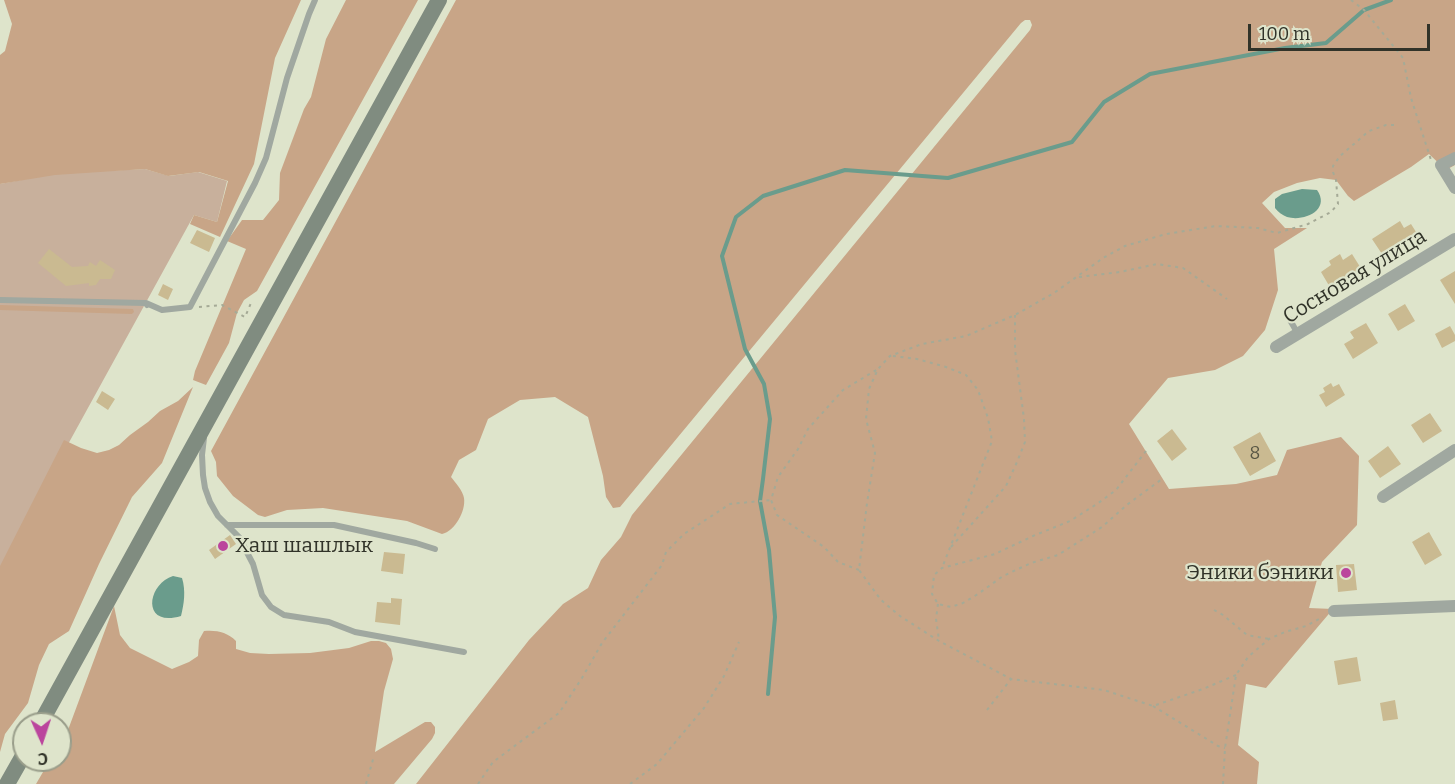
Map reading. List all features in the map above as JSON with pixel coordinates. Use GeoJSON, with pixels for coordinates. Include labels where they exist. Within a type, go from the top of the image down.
{"type":"FeatureCollection","features":[{"type":"Feature","properties":{"kind":"main road"},"geometry":{"type":"LineString","coordinates":[[47,712],[440,0]]}},
{"type":"Feature","properties":{"kind":"street"},"geometry":{"type":"LineString","coordinates":[[1455,158],[1437,164],[1455,188]]}},
{"type":"Feature","properties":{"kind":"street","name":"Сосновая улица"},"geometry":{"type":"LineString","coordinates":[[1276,347],[1455,239]]}},
{"type":"Feature","properties":{"kind":"street"},"geometry":{"type":"LineString","coordinates":[[1383,497],[1455,450]]}},
{"type":"Feature","properties":{"kind":"street"},"geometry":{"type":"LineString","coordinates":[[1334,611],[1455,606]]}},
{"type":"Feature","properties":{"kind":"lane"},"geometry":{"type":"LineString","coordinates":[[0,300],[146,304],[162,310],[190,307],[266,158],[287,78],[315,0]]}},
{"type":"Feature","properties":{"kind":"lane"},"geometry":{"type":"LineString","coordinates":[[1290,320],[1298,334]]}},
{"type":"Feature","properties":{"kind":"lane"},"geometry":{"type":"LineString","coordinates":[[206,425],[202,455],[205,488],[218,516],[239,537],[253,564],[262,595],[271,607],[284,615],[329,622],[356,632],[464,652]]}},
{"type":"Feature","properties":{"kind":"lane"},"geometry":{"type":"LineString","coordinates":[[227,525],[333,525],[435,549]]}},
{"type":"Feature","properties":{"kind":"path"},"geometry":{"type":"LineString","coordinates":[[1351,0],[1364,10],[1403,58],[1411,98],[1437,164]]}},
{"type":"Feature","properties":{"kind":"path"},"geometry":{"type":"LineString","coordinates":[[1225,748],[1153,706],[1104,690],[1011,679],[939,641],[900,616],[881,600],[859,570],[838,562],[824,547],[777,515],[771,500],[778,477],[798,449],[808,429],[843,390],[878,369],[890,356],[922,344],[966,336],[1015,315],[1054,293],[1103,258],[1125,246],[1166,234],[1216,226],[1258,228],[1277,233],[1308,224],[1331,212],[1338,204],[1333,166],[1340,156],[1369,131],[1386,125],[1398,125]]}},
{"type":"Feature","properties":{"kind":"path"},"geometry":{"type":"LineString","coordinates":[[1076,278],[1157,264],[1183,268],[1227,299]]}},
{"type":"Feature","properties":{"kind":"path"},"geometry":{"type":"LineString","coordinates":[[190,307],[222,305],[245,317],[251,303]]}},
{"type":"Feature","properties":{"kind":"path"},"geometry":{"type":"LineString","coordinates":[[949,550],[1006,486],[1025,442],[1015,350],[1015,315]]}},
{"type":"Feature","properties":{"kind":"path"},"geometry":{"type":"LineString","coordinates":[[890,356],[917,359],[966,375],[978,390],[988,417],[992,441],[942,568]]}},
{"type":"Feature","properties":{"kind":"path"},"geometry":{"type":"LineString","coordinates":[[859,570],[875,453],[866,419],[869,388],[878,369]]}},
{"type":"Feature","properties":{"kind":"path"},"geometry":{"type":"LineString","coordinates":[[939,641],[936,619],[938,604],[932,594],[934,575],[942,568],[995,554],[1070,521],[1116,490],[1146,451]]}},
{"type":"Feature","properties":{"kind":"path"},"geometry":{"type":"LineString","coordinates":[[938,604],[951,607],[963,603],[1003,576],[1031,563],[1058,555],[1102,527],[1162,479]]}},
{"type":"Feature","properties":{"kind":"path"},"geometry":{"type":"LineString","coordinates":[[478,784],[493,762],[559,713],[602,643],[662,565],[666,552],[684,534],[730,504],[771,500]]}},
{"type":"Feature","properties":{"kind":"path"},"geometry":{"type":"LineString","coordinates":[[1214,610],[1247,635],[1269,639]]}},
{"type":"Feature","properties":{"kind":"path"},"geometry":{"type":"LineString","coordinates":[[1223,784],[1225,748],[1236,675],[1248,657],[1269,639],[1306,626],[1334,611]]}},
{"type":"Feature","properties":{"kind":"path"},"geometry":{"type":"LineString","coordinates":[[630,784],[657,764],[704,708],[724,676],[739,642]]}},
{"type":"Feature","properties":{"kind":"path"},"geometry":{"type":"LineString","coordinates":[[1153,706],[1236,675]]}},
{"type":"Feature","properties":{"kind":"path"},"geometry":{"type":"LineString","coordinates":[[987,710],[1011,679]]}},
{"type":"Feature","properties":{"kind":"path"},"geometry":{"type":"LineString","coordinates":[[366,784],[374,756]]}},
{"type":"Feature","properties":{"kind":"shaded area"},"geometry":{"type":"Polygon","coordinates":[[[4,0],[301,0],[275,58],[254,164],[220,237],[190,224],[194,215],[217,222],[228,181],[199,172],[168,176],[145,169],[55,175],[0,184],[0,55],[5,51],[12,24],[4,0]]]}},
{"type":"Feature","properties":{"kind":"shaded area"},"geometry":{"type":"Polygon","coordinates":[[[346,0],[418,0],[257,291],[244,300],[237,313],[229,343],[206,385],[193,380],[195,371],[246,249],[227,241],[242,220],[263,220],[279,200],[280,173],[304,109],[311,97],[326,39],[346,0]]]}},
{"type":"Feature","properties":{"kind":"shaded area"},"geometry":{"type":"Polygon","coordinates":[[[456,0],[1455,0],[1455,165],[1446,170],[1429,154],[1354,201],[1336,180],[1320,178],[1297,183],[1274,192],[1262,203],[1285,228],[1307,228],[1274,249],[1278,290],[1265,330],[1243,356],[1215,370],[1168,378],[1129,424],[1169,489],[1236,484],[1277,475],[1287,450],[1341,437],[1359,456],[1357,525],[1322,562],[1309,608],[1333,609],[1266,688],[1246,684],[1238,745],[1259,762],[1257,784],[416,784],[529,640],[563,604],[588,588],[601,560],[621,537],[632,515],[1032,25],[1030,20],[1021,23],[620,507],[613,508],[606,497],[588,417],[555,397],[520,400],[488,419],[476,450],[459,460],[451,477],[462,492],[464,503],[459,520],[451,529],[442,534],[407,521],[323,508],[287,510],[265,517],[258,515],[233,496],[217,476],[216,462],[211,451],[456,0]]]}},
{"type":"Feature","properties":{"kind":"shaded area"},"geometry":{"type":"Polygon","coordinates":[[[145,169],[169,176],[198,172],[227,181],[217,222],[194,215],[0,568],[0,184],[58,173],[145,169]]]}},
{"type":"Feature","properties":{"kind":"shaded area"},"geometry":{"type":"Polygon","coordinates":[[[0,305],[133,309],[134,312],[132,314],[0,310],[0,305]]]}},
{"type":"Feature","properties":{"kind":"shaded area"},"geometry":{"type":"Polygon","coordinates":[[[193,387],[162,463],[132,497],[69,631],[49,644],[39,665],[28,703],[21,712],[12,712],[12,725],[5,734],[0,752],[0,566],[64,440],[97,453],[109,450],[119,445],[160,411],[178,401],[193,387]]]}},
{"type":"Feature","properties":{"kind":"shaded area"},"geometry":{"type":"Polygon","coordinates":[[[114,606],[120,635],[130,648],[172,669],[198,656],[199,640],[204,631],[217,631],[225,634],[236,641],[236,649],[250,653],[310,653],[349,648],[371,641],[386,643],[391,649],[393,659],[384,691],[375,752],[425,722],[431,722],[435,727],[435,733],[394,784],[36,784],[43,772],[72,772],[72,719],[114,606]]]}},
{"type":"Feature","properties":{"kind":"water"},"geometry":{"type":"Polygon","coordinates":[[[1302,189],[1317,190],[1321,203],[1314,213],[1294,218],[1283,215],[1275,208],[1275,199],[1282,194],[1302,189]]]}},
{"type":"Feature","properties":{"kind":"water"},"geometry":{"type":"Polygon","coordinates":[[[173,576],[182,578],[184,602],[181,616],[168,618],[154,611],[152,604],[157,588],[173,576]]]}},
{"type":"Feature","properties":{"kind":"building"},"geometry":{"type":"Polygon","coordinates":[[[1400,221],[1404,228],[1411,224],[1418,235],[1384,257],[1372,239],[1400,221]]]}},
{"type":"Feature","properties":{"kind":"building"},"geometry":{"type":"Polygon","coordinates":[[[197,230],[215,238],[209,252],[190,243],[197,230]]]}},
{"type":"Feature","properties":{"kind":"building"},"geometry":{"type":"Polygon","coordinates":[[[49,249],[72,267],[88,266],[90,262],[96,266],[100,260],[115,270],[111,279],[100,279],[96,285],[89,286],[89,283],[66,286],[38,263],[49,249]]]}},
{"type":"Feature","properties":{"kind":"building"},"geometry":{"type":"Polygon","coordinates":[[[1340,254],[1343,260],[1352,254],[1362,270],[1331,289],[1321,272],[1331,265],[1329,261],[1340,254]]]}},
{"type":"Feature","properties":{"kind":"building"},"geometry":{"type":"Polygon","coordinates":[[[1455,271],[1455,304],[1440,280],[1455,271]]]}},
{"type":"Feature","properties":{"kind":"building"},"geometry":{"type":"Polygon","coordinates":[[[163,284],[173,289],[168,300],[158,295],[163,284]]]}},
{"type":"Feature","properties":{"kind":"building"},"geometry":{"type":"Polygon","coordinates":[[[1405,304],[1415,321],[1398,331],[1388,314],[1405,304]]]}},
{"type":"Feature","properties":{"kind":"building"},"geometry":{"type":"Polygon","coordinates":[[[1366,323],[1378,343],[1353,359],[1344,344],[1354,338],[1350,332],[1366,323]]]}},
{"type":"Feature","properties":{"kind":"building"},"geometry":{"type":"Polygon","coordinates":[[[1450,326],[1455,335],[1455,341],[1442,348],[1435,334],[1450,326]]]}},
{"type":"Feature","properties":{"kind":"building"},"geometry":{"type":"Polygon","coordinates":[[[1331,383],[1333,387],[1339,384],[1345,395],[1326,407],[1319,395],[1325,392],[1323,388],[1331,383]]]}},
{"type":"Feature","properties":{"kind":"building"},"geometry":{"type":"Polygon","coordinates":[[[102,391],[115,399],[108,410],[96,402],[102,391]]]}},
{"type":"Feature","properties":{"kind":"building"},"geometry":{"type":"Polygon","coordinates":[[[1430,413],[1442,431],[1423,443],[1411,425],[1430,413]]]}},
{"type":"Feature","properties":{"kind":"building"},"geometry":{"type":"Polygon","coordinates":[[[1172,429],[1187,449],[1172,461],[1157,441],[1172,429]]]}},
{"type":"Feature","properties":{"kind":"building"},"geometry":{"type":"Polygon","coordinates":[[[1260,432],[1276,461],[1250,476],[1233,447],[1260,432]]]}},
{"type":"Feature","properties":{"kind":"building"},"geometry":{"type":"Polygon","coordinates":[[[1388,446],[1401,464],[1380,478],[1368,461],[1388,446]]]}},
{"type":"Feature","properties":{"kind":"building"},"geometry":{"type":"Polygon","coordinates":[[[1429,532],[1442,555],[1425,565],[1412,542],[1429,532]]]}},
{"type":"Feature","properties":{"kind":"building"},"geometry":{"type":"Polygon","coordinates":[[[230,535],[236,544],[215,559],[209,550],[230,535]]]}},
{"type":"Feature","properties":{"kind":"building"},"geometry":{"type":"Polygon","coordinates":[[[384,552],[405,554],[403,574],[381,571],[384,552]]]}},
{"type":"Feature","properties":{"kind":"building"},"geometry":{"type":"Polygon","coordinates":[[[1354,564],[1357,590],[1338,592],[1336,565],[1354,564]]]}},
{"type":"Feature","properties":{"kind":"building"},"geometry":{"type":"Polygon","coordinates":[[[391,598],[402,599],[400,625],[375,622],[377,602],[391,603],[391,598]]]}},
{"type":"Feature","properties":{"kind":"building"},"geometry":{"type":"Polygon","coordinates":[[[1357,657],[1361,681],[1338,685],[1334,661],[1357,657]]]}},
{"type":"Feature","properties":{"kind":"building"},"geometry":{"type":"Polygon","coordinates":[[[1395,700],[1398,719],[1383,721],[1380,703],[1395,700]]]}},
{"type":"Feature","properties":{"kind":"waterway"},"geometry":{"type":"LineString","coordinates":[[768,694],[775,617],[769,550],[760,501],[770,419],[764,384],[745,349],[722,256],[736,217],[763,196],[845,170],[948,178],[1072,142],[1104,102],[1150,74],[1285,48],[1326,43],[1364,10],[1391,0]]}},
{"type":"Feature","properties":{"kind":"place","name":"Хаш шашлык"},"geometry":{"type":"Point","coordinates":[223,546]}},
{"type":"Feature","properties":{"kind":"place","name":"Эники бэники"},"geometry":{"type":"Point","coordinates":[1346,573]}}]}
